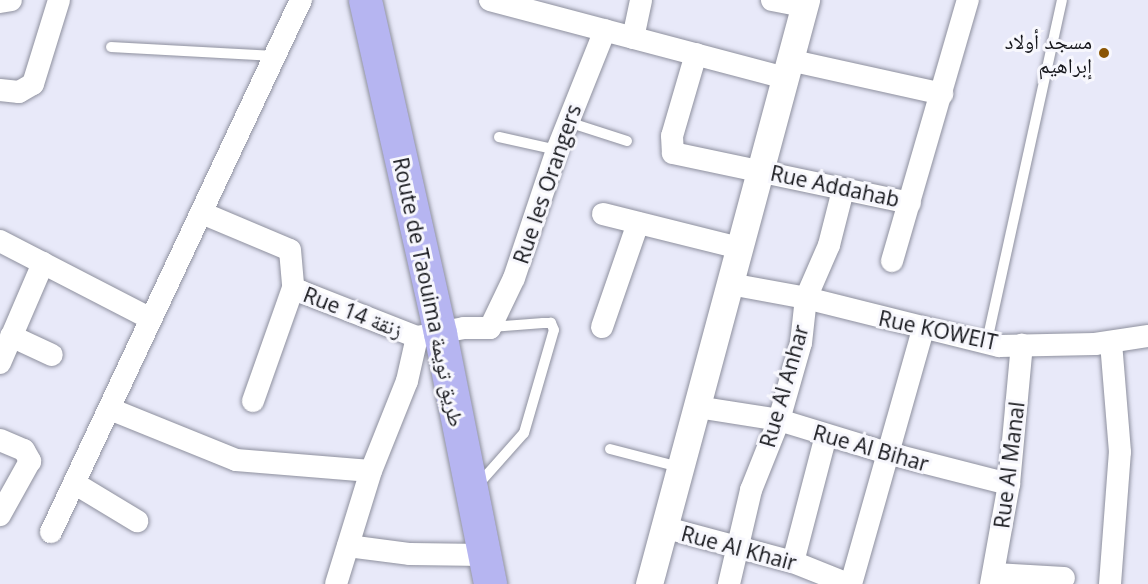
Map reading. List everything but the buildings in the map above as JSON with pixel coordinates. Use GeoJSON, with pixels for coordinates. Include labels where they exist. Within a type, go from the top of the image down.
{"type":"FeatureCollection","features":[{"type":"Feature","properties":{"kind":"main road","name":"Route de Taouima طريق تويمة"},"geometry":{"type":"LineString","coordinates":[[365,0],[428,335],[471,493],[487,569]]}},
{"type":"Feature","properties":{"kind":"street"},"geometry":{"type":"LineString","coordinates":[[0,2],[11,0]]}},
{"type":"Feature","properties":{"kind":"street"},"geometry":{"type":"LineString","coordinates":[[0,90],[20,92],[33,84],[59,0]]}},
{"type":"Feature","properties":{"kind":"street"},"geometry":{"type":"LineString","coordinates":[[51,532],[301,0]]}},
{"type":"Feature","properties":{"kind":"street"},"geometry":{"type":"LineString","coordinates":[[490,0],[696,54],[942,94]]}},
{"type":"Feature","properties":{"kind":"street"},"geometry":{"type":"LineString","coordinates":[[633,38],[641,0]]}},
{"type":"Feature","properties":{"kind":"street"},"geometry":{"type":"LineString","coordinates":[[648,584],[730,284],[785,69],[805,3],[772,0]]}},
{"type":"Feature","properties":{"kind":"street"},"geometry":{"type":"LineString","coordinates":[[892,261],[968,0]]}},
{"type":"Feature","properties":{"kind":"street","name":"Rue les Orangers"},"geometry":{"type":"LineString","coordinates":[[485,327],[514,278],[567,122],[605,30]]}},
{"type":"Feature","properties":{"kind":"street","name":"Rue Addahab"},"geometry":{"type":"LineString","coordinates":[[696,54],[672,136],[671,149],[677,155],[760,170],[910,203]]}},
{"type":"Feature","properties":{"kind":"street","name":"Rue Al Anhar"},"geometry":{"type":"LineString","coordinates":[[729,584],[736,546],[751,490],[779,420],[801,343],[806,298],[829,245],[843,190]]}},
{"type":"Feature","properties":{"kind":"street","name":"Rue 14 زنقة"},"geometry":{"type":"LineString","coordinates":[[202,213],[290,250],[293,288],[428,335]]}},
{"type":"Feature","properties":{"kind":"street"},"geometry":{"type":"LineString","coordinates":[[603,214],[738,248]]}},
{"type":"Feature","properties":{"kind":"street"},"geometry":{"type":"LineString","coordinates":[[602,327],[638,223]]}},
{"type":"Feature","properties":{"kind":"street"},"geometry":{"type":"LineString","coordinates":[[0,241],[151,320]]}},
{"type":"Feature","properties":{"kind":"street"},"geometry":{"type":"LineString","coordinates":[[0,363],[43,263]]}},
{"type":"Feature","properties":{"kind":"street","name":"Rue KOWEIT"},"geometry":{"type":"LineString","coordinates":[[730,284],[806,298],[923,329],[987,341],[999,346],[1111,343],[1148,336]]}},
{"type":"Feature","properties":{"kind":"street"},"geometry":{"type":"LineString","coordinates":[[253,400],[293,288]]}},
{"type":"Feature","properties":{"kind":"street"},"geometry":{"type":"LineString","coordinates":[[336,584],[371,471],[428,335],[485,327]]}},
{"type":"Feature","properties":{"kind":"street"},"geometry":{"type":"LineString","coordinates":[[849,584],[923,329]]}},
{"type":"Feature","properties":{"kind":"street"},"geometry":{"type":"LineString","coordinates":[[11,336],[52,355]]}},
{"type":"Feature","properties":{"kind":"street"},"geometry":{"type":"LineString","coordinates":[[1110,584],[1120,452],[1111,343]]}},
{"type":"Feature","properties":{"kind":"street","name":"Rue Al Manal"},"geometry":{"type":"LineString","coordinates":[[993,579],[1009,484],[1022,345]]}},
{"type":"Feature","properties":{"kind":"street","name":"Rue Al Bihar"},"geometry":{"type":"LineString","coordinates":[[697,407],[779,420],[887,453],[1009,484]]}},
{"type":"Feature","properties":{"kind":"street"},"geometry":{"type":"LineString","coordinates":[[110,409],[236,460],[371,471]]}},
{"type":"Feature","properties":{"kind":"street"},"geometry":{"type":"LineString","coordinates":[[793,562],[826,435]]}},
{"type":"Feature","properties":{"kind":"street"},"geometry":{"type":"LineString","coordinates":[[0,440],[24,450],[30,461],[0,515]]}},
{"type":"Feature","properties":{"kind":"street"},"geometry":{"type":"LineString","coordinates":[[74,483],[137,520]]}},
{"type":"Feature","properties":{"kind":"street","name":"Rue Al Khair"},"geometry":{"type":"LineString","coordinates":[[663,527],[793,562],[849,584]]}},
{"type":"Feature","properties":{"kind":"street"},"geometry":{"type":"LineString","coordinates":[[348,546],[410,554],[487,569]]}},
{"type":"Feature","properties":{"kind":"street"},"geometry":{"type":"LineString","coordinates":[[993,579],[1064,578]]}},
{"type":"Feature","properties":{"kind":"lane"},"geometry":{"type":"LineString","coordinates":[[987,341],[1062,0]]}},
{"type":"Feature","properties":{"kind":"lane"},"geometry":{"type":"LineString","coordinates":[[111,46],[275,56]]}},
{"type":"Feature","properties":{"kind":"lane"},"geometry":{"type":"LineString","coordinates":[[567,122],[627,141]]}},
{"type":"Feature","properties":{"kind":"lane"},"geometry":{"type":"LineString","coordinates":[[499,137],[557,150]]}},
{"type":"Feature","properties":{"kind":"lane"},"geometry":{"type":"LineString","coordinates":[[471,493],[524,433],[554,330],[551,324],[543,322],[485,327]]}},
{"type":"Feature","properties":{"kind":"lane"},"geometry":{"type":"LineString","coordinates":[[610,449],[679,467]]}},
{"type":"Feature","properties":{"kind":"place","name":"مسجد أولاد إبراهيم"},"geometry":{"type":"Point","coordinates":[1104,53]}}]}
